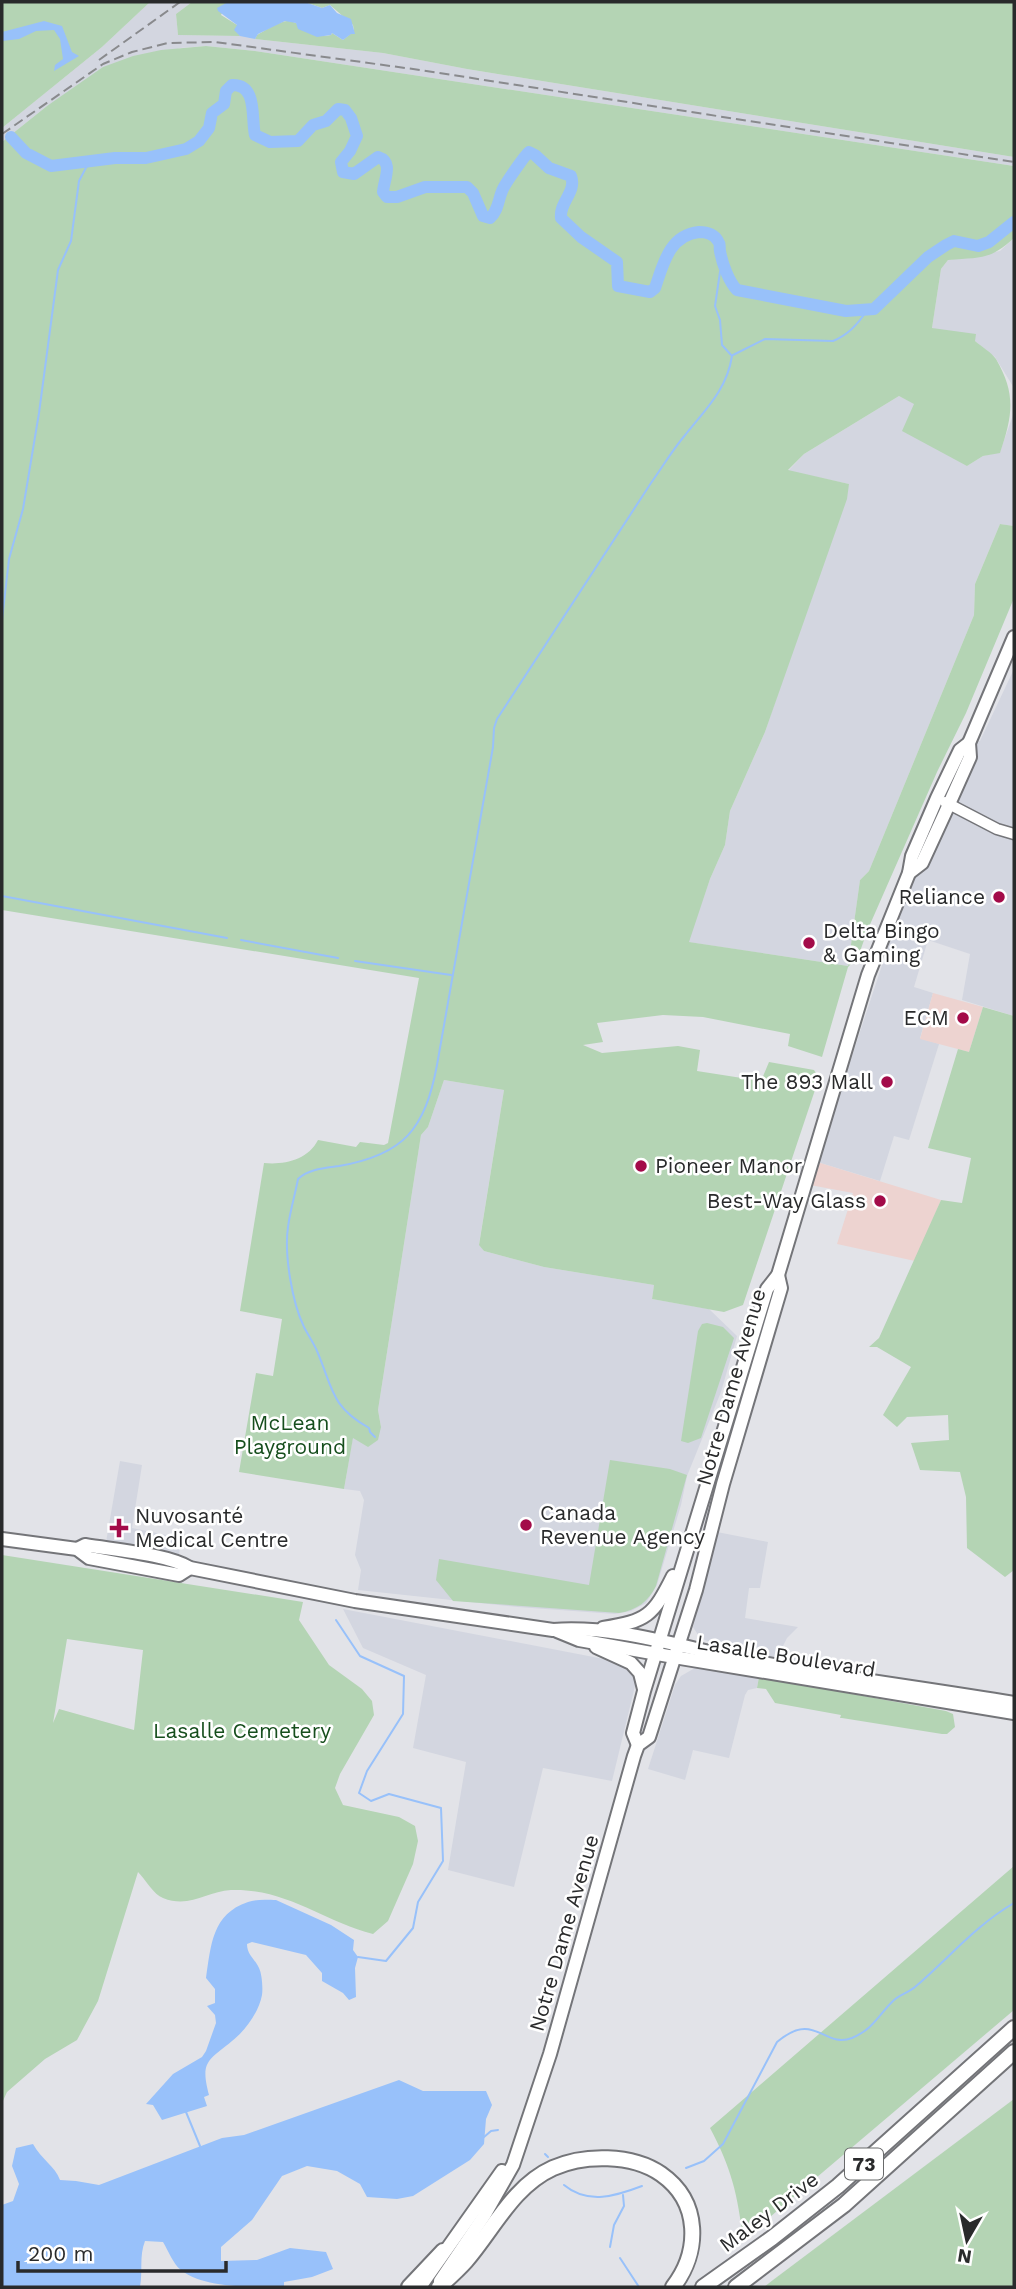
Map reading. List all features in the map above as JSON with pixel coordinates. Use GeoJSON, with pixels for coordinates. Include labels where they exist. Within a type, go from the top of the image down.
{"type":"FeatureCollection","features":[{"type":"Feature","properties":{"kind":"highway","name":"Maley Drive"},"geometry":{"type":"LineString","coordinates":[[703,2287],[838,2186],[1014,2028]]}},
{"type":"Feature","properties":{"kind":"highway","name":"Maley Drive"},"geometry":{"type":"LineString","coordinates":[[736,2287],[844,2205],[1014,2052]]}},
{"type":"Feature","properties":{"kind":"highway"},"geometry":{"type":"LineString","coordinates":[[437,2287],[466,2262],[528,2185],[551,2169],[589,2159],[613,2159],[649,2168],[661,2175],[682,2198],[691,2219],[692,2242],[687,2265],[673,2287]]}},
{"type":"Feature","properties":{"kind":"highway"},"geometry":{"type":"LineString","coordinates":[[409,2287],[443,2251]]}},
{"type":"Feature","properties":{"kind":"main road","name":"Notre Dame Avenue"},"geometry":{"type":"LineString","coordinates":[[437,2287],[499,2191],[526,2132],[570,1988],[638,1745],[633,1733],[644,1690],[767,1289],[778,1275],[868,975],[909,873],[912,856],[943,801],[960,750],[969,743],[1014,637]]}},
{"type":"Feature","properties":{"kind":"main road","name":"Notre Dame Avenue"},"geometry":{"type":"LineString","coordinates":[[638,1745],[649,1737],[696,1590],[723,1484],[781,1288],[778,1275]]}},
{"type":"Feature","properties":{"kind":"main road","name":"Lasalle Boulevard"},"geometry":{"type":"LineString","coordinates":[[2,1539],[77,1549],[85,1545],[180,1562],[190,1568],[355,1601],[589,1635],[1014,1713]]}},
{"type":"Feature","properties":{"kind":"main road"},"geometry":{"type":"LineString","coordinates":[[589,1635],[647,1616],[658,1605],[686,1551]]}},
{"type":"Feature","properties":{"kind":"main road"},"geometry":{"type":"LineString","coordinates":[[589,1635],[631,1664],[640,1673],[644,1690]]}},
{"type":"Feature","properties":{"kind":"main road","name":"Lasalle Boulevard"},"geometry":{"type":"LineString","coordinates":[[676,1651],[1014,1703]]}},
{"type":"Feature","properties":{"kind":"main road","name":"Notre Dame Avenue"},"geometry":{"type":"LineString","coordinates":[[420,2287],[443,2251],[496,2181],[526,2132]]}},
{"type":"Feature","properties":{"kind":"street"},"geometry":{"type":"LineString","coordinates":[[943,801],[997,829],[1014,834]]}},
{"type":"Feature","properties":{"kind":"shaded area"},"geometry":{"type":"Polygon","coordinates":[[[150,2],[192,2],[176,14],[178,35],[248,36],[255,39],[383,53],[467,69],[1014,157],[1014,166],[255,51],[206,46],[180,48],[47,106],[2,142],[2,128],[102,47],[150,2]]]}},
{"type":"Feature","properties":{"kind":"shaded area"},"geometry":{"type":"Polygon","coordinates":[[[1014,238],[1014,388],[995,357],[975,341],[932,328],[941,269],[948,260],[1000,251],[1014,238]]]}},
{"type":"Feature","properties":{"kind":"shaded area"},"geometry":{"type":"Polygon","coordinates":[[[899,396],[914,403],[967,466],[983,456],[1000,452],[1014,412],[1014,526],[1000,524],[975,584],[974,615],[869,871],[860,880],[848,966],[688,942],[725,845],[730,811],[765,732],[849,484],[788,471],[804,454],[899,396]]]}},
{"type":"Feature","properties":{"kind":"shaded area"},"geometry":{"type":"Polygon","coordinates":[[[1014,669],[1014,1016],[962,1000],[970,954],[928,940],[914,987],[933,993],[920,1038],[939,1044],[909,1140],[894,1136],[880,1181],[817,1162],[894,929],[969,743],[980,741],[1014,669]]]}},
{"type":"Feature","properties":{"kind":"shaded area"},"geometry":{"type":"Polygon","coordinates":[[[933,993],[983,1007],[969,1052],[920,1039],[933,993]]]}},
{"type":"Feature","properties":{"kind":"shaded area"},"geometry":{"type":"Polygon","coordinates":[[[444,1080],[504,1090],[479,1244],[484,1251],[544,1267],[654,1285],[652,1299],[709,1309],[737,1336],[721,1392],[687,1476],[657,1585],[646,1603],[631,1611],[615,1614],[518,1607],[358,1590],[361,1570],[355,1555],[364,1500],[360,1491],[344,1489],[353,1437],[381,1427],[378,1410],[421,1135],[428,1127],[444,1080]]]}},
{"type":"Feature","properties":{"kind":"shaded area"},"geometry":{"type":"Polygon","coordinates":[[[817,1162],[941,1200],[915,1261],[837,1244],[853,1193],[810,1185],[817,1162]]]}},
{"type":"Feature","properties":{"kind":"shaded area"},"geometry":{"type":"Polygon","coordinates":[[[120,1461],[142,1465],[132,1528],[181,1538],[179,1555],[106,1542],[120,1461]]]}},
{"type":"Feature","properties":{"kind":"shaded area"},"geometry":{"type":"Polygon","coordinates":[[[717,1532],[768,1542],[760,1588],[749,1588],[745,1618],[798,1627],[783,1646],[798,1654],[797,1665],[748,1657],[700,1638],[693,1627],[717,1532]]]}},
{"type":"Feature","properties":{"kind":"shaded area"},"geometry":{"type":"Polygon","coordinates":[[[343,1609],[604,1659],[628,1669],[635,1676],[635,1686],[612,1781],[543,1768],[514,1887],[448,1870],[466,1762],[413,1748],[426,1675],[363,1648],[343,1609]]]}},
{"type":"Feature","properties":{"kind":"shaded area"},"geometry":{"type":"Polygon","coordinates":[[[695,1668],[759,1677],[757,1688],[748,1690],[745,1695],[729,1758],[693,1750],[685,1780],[648,1769],[675,1685],[681,1676],[695,1668]]]}},
{"type":"Feature","properties":{"kind":"green space"},"geometry":{"type":"Polygon","coordinates":[[[2,2],[150,2],[102,47],[2,128],[2,2]]]}},
{"type":"Feature","properties":{"kind":"green space"},"geometry":{"type":"Polygon","coordinates":[[[192,2],[228,2],[221,15],[237,25],[240,36],[178,35],[176,14],[192,2]]]}},
{"type":"Feature","properties":{"kind":"green space"},"geometry":{"type":"Polygon","coordinates":[[[305,2],[1014,2],[1014,157],[467,69],[383,53],[255,39],[257,35],[287,21],[297,24],[309,33],[322,36],[332,33],[343,40],[354,31],[353,25],[330,5],[322,8],[305,2]]]}},
{"type":"Feature","properties":{"kind":"green space","name":"McLean Playground"},"geometry":{"type":"Polygon","coordinates":[[[206,46],[255,51],[1014,166],[1014,238],[991,254],[948,260],[941,269],[932,328],[976,334],[975,341],[996,359],[1007,383],[1010,404],[1008,427],[1000,453],[983,456],[967,466],[902,431],[914,404],[899,396],[804,454],[788,470],[849,484],[847,499],[765,732],[730,811],[725,845],[710,879],[689,942],[848,966],[860,880],[869,871],[974,615],[975,584],[1000,524],[1014,526],[1014,598],[858,957],[848,967],[822,1057],[788,1046],[790,1034],[703,1017],[663,1015],[597,1023],[603,1042],[583,1045],[602,1053],[678,1046],[700,1050],[697,1071],[761,1081],[769,1062],[814,1070],[819,1078],[743,1305],[724,1312],[652,1299],[654,1285],[544,1267],[484,1251],[479,1245],[504,1090],[444,1080],[428,1127],[421,1135],[378,1410],[381,1427],[378,1440],[368,1447],[353,1438],[344,1489],[239,1472],[256,1373],[273,1376],[282,1319],[240,1311],[264,1163],[295,1160],[314,1147],[318,1140],[356,1147],[360,1142],[384,1145],[388,1143],[419,978],[2,910],[2,142],[103,67],[133,56],[161,50],[206,46]]]}},
{"type":"Feature","properties":{"kind":"green space"},"geometry":{"type":"Polygon","coordinates":[[[983,1007],[1014,1016],[1014,1570],[1005,1577],[967,1548],[966,1497],[960,1472],[920,1470],[911,1443],[949,1440],[948,1415],[907,1417],[897,1427],[883,1415],[911,1367],[877,1347],[869,1347],[879,1338],[941,1200],[962,1203],[971,1158],[928,1148],[958,1049],[969,1052],[983,1007]]]}},
{"type":"Feature","properties":{"kind":"green space"},"geometry":{"type":"Polygon","coordinates":[[[702,1324],[723,1327],[734,1338],[701,1438],[688,1443],[681,1441],[698,1331],[702,1324]]]}},
{"type":"Feature","properties":{"kind":"green space"},"geometry":{"type":"Polygon","coordinates":[[[610,1460],[670,1469],[687,1475],[656,1586],[641,1604],[619,1613],[453,1601],[436,1580],[439,1559],[589,1585],[610,1460]]]}},
{"type":"Feature","properties":{"kind":"green space","name":"Lasalle Cemetery"},"geometry":{"type":"Polygon","coordinates":[[[2,1555],[303,1602],[299,1620],[329,1665],[362,1689],[372,1701],[374,1715],[340,1774],[335,1788],[343,1805],[399,1817],[415,1826],[418,1841],[413,1864],[388,1921],[373,1934],[287,1900],[251,1891],[222,1891],[190,1901],[173,1901],[156,1894],[138,1872],[98,2001],[77,2040],[45,2059],[7,2092],[2,2103],[2,1555]],[[67,1639],[53,1723],[59,1709],[134,1730],[143,1650],[67,1639]]]}},
{"type":"Feature","properties":{"kind":"green space"},"geometry":{"type":"Polygon","coordinates":[[[759,1677],[946,1711],[953,1714],[955,1727],[947,1734],[942,1734],[840,1718],[841,1715],[775,1703],[766,1689],[757,1688],[759,1677]]]}},
{"type":"Feature","properties":{"kind":"green space"},"geometry":{"type":"Polygon","coordinates":[[[1014,1866],[1014,2010],[743,2240],[733,2182],[710,2128],[1014,1866]]]}},
{"type":"Feature","properties":{"kind":"green space"},"geometry":{"type":"Polygon","coordinates":[[[1014,2099],[1014,2287],[764,2287],[773,2280],[1014,2099]]]}},
{"type":"Feature","properties":{"kind":"water"},"geometry":{"type":"Polygon","coordinates":[[[228,2],[305,2],[322,8],[330,5],[337,13],[351,19],[355,34],[343,40],[332,33],[317,37],[298,29],[296,23],[285,21],[258,34],[255,39],[240,36],[234,30],[237,25],[218,11],[217,8],[228,2]]]}},
{"type":"Feature","properties":{"kind":"water"},"geometry":{"type":"Polygon","coordinates":[[[44,21],[62,26],[72,52],[79,56],[54,71],[55,65],[63,59],[60,39],[54,30],[36,31],[19,39],[2,41],[2,32],[44,21]]]}},
{"type":"Feature","properties":{"kind":"water"},"geometry":{"type":"Polygon","coordinates":[[[258,1900],[276,1900],[331,1925],[354,1940],[353,1950],[358,1957],[355,1968],[356,1997],[349,2000],[343,1993],[322,1981],[322,1973],[306,1955],[252,1942],[247,1944],[262,1977],[262,1995],[258,2008],[242,2032],[208,2063],[205,2075],[209,2095],[204,2097],[207,2106],[162,2120],[153,2105],[146,2104],[173,2074],[202,2057],[216,2023],[215,2015],[207,2006],[215,2003],[215,1989],[206,1978],[215,1932],[227,1914],[236,1907],[258,1900]]]}},
{"type":"Feature","properties":{"kind":"water"},"geometry":{"type":"Polygon","coordinates":[[[399,2080],[423,2091],[486,2091],[492,2105],[486,2119],[484,2144],[470,2160],[413,2196],[397,2199],[367,2197],[360,2184],[337,2171],[307,2166],[282,2176],[252,2220],[221,2247],[221,2261],[257,2260],[290,2248],[326,2252],[333,2269],[312,2277],[284,2282],[284,2287],[216,2284],[181,2270],[163,2242],[145,2241],[140,2287],[2,2287],[2,2205],[13,2201],[19,2184],[12,2166],[16,2148],[33,2144],[60,2180],[99,2185],[222,2138],[244,2135],[399,2080]]]}},
{"type":"Feature","properties":{"kind":"waterway"},"geometry":{"type":"LineString","coordinates":[[11,137],[26,153],[51,166],[115,158],[146,158],[186,149],[199,141],[209,128],[212,113],[224,104],[226,91],[232,85],[240,86],[250,96],[255,135],[270,142],[298,141],[313,125],[326,121],[338,109],[345,110],[357,136],[341,162],[343,172],[354,174],[378,157],[383,159],[387,167],[383,192],[387,197],[397,197],[425,187],[467,187],[473,193],[483,216],[490,218],[519,164],[529,152],[535,155],[549,168],[571,176],[572,187],[561,218],[581,237],[617,262],[618,286],[650,292],[655,288],[674,245],[689,234],[702,232],[712,235],[719,242],[724,267],[737,290],[846,311],[874,309],[928,257],[946,245],[954,241],[978,246],[989,242],[1014,222]]}},
{"type":"Feature","properties":{"kind":"waterway"},"geometry":{"type":"LineString","coordinates":[[2,620],[9,559],[23,509],[39,413],[58,270],[71,241],[79,181],[89,162]]}},
{"type":"Feature","properties":{"kind":"waterway"},"geometry":{"type":"LineString","coordinates":[[375,1437],[369,1428],[347,1412],[334,1395],[296,1305],[288,1264],[287,1238],[298,1179],[317,1170],[380,1155],[408,1135],[426,1106],[437,1065],[497,719],[651,483],[721,389],[732,356],[722,345],[720,320],[715,306],[720,272],[725,264]]}},
{"type":"Feature","properties":{"kind":"waterway"},"geometry":{"type":"LineString","coordinates":[[733,355],[765,339],[833,341],[853,328],[867,310]]}},
{"type":"Feature","properties":{"kind":"waterway"},"geometry":{"type":"LineString","coordinates":[[2,896],[227,938]]}},
{"type":"Feature","properties":{"kind":"waterway"},"geometry":{"type":"LineString","coordinates":[[241,940],[338,958]]}},
{"type":"Feature","properties":{"kind":"waterway"},"geometry":{"type":"LineString","coordinates":[[355,961],[451,975]]}},
{"type":"Feature","properties":{"kind":"waterway"},"geometry":{"type":"LineString","coordinates":[[336,1620],[360,1656],[404,1676],[403,1714],[367,1771],[359,1793],[371,1801],[389,1794],[441,1808],[443,1861],[418,1902],[413,1928],[386,1961],[358,1957]]}},
{"type":"Feature","properties":{"kind":"waterway"},"geometry":{"type":"LineString","coordinates":[[686,2168],[704,2161],[723,2144],[777,2042],[801,2029],[842,2040],[859,2034],[894,2000],[915,1987],[975,1932],[1014,1903]]}},
{"type":"Feature","properties":{"kind":"waterway"},"geometry":{"type":"LineString","coordinates":[[186,2112],[200,2146]]}},
{"type":"Feature","properties":{"kind":"waterway"},"geometry":{"type":"LineString","coordinates":[[484,2137],[491,2131],[498,2130]]}},
{"type":"Feature","properties":{"kind":"waterway"},"geometry":{"type":"LineString","coordinates":[[545,2154],[548,2157]]}},
{"type":"Feature","properties":{"kind":"waterway"},"geometry":{"type":"LineString","coordinates":[[564,2185],[592,2197],[622,2193],[642,2186]]}},
{"type":"Feature","properties":{"kind":"waterway"},"geometry":{"type":"LineString","coordinates":[[610,2247],[614,2225],[624,2206],[623,2195]]}},
{"type":"Feature","properties":{"kind":"waterway"},"geometry":{"type":"LineString","coordinates":[[620,2258],[639,2287]]}},
{"type":"Feature","properties":{"kind":"railway"},"geometry":{"type":"LineString","coordinates":[[99,60],[180,2]]}},
{"type":"Feature","properties":{"kind":"railway"},"geometry":{"type":"LineString","coordinates":[[2,134],[103,64],[132,52],[168,43],[215,42],[420,70],[1014,162]]}},
{"type":"Feature","properties":{"kind":"place","name":"Reliance"},"geometry":{"type":"Point","coordinates":[999,897]}},
{"type":"Feature","properties":{"kind":"place","name":"Delta Bingo & Gaming"},"geometry":{"type":"Point","coordinates":[809,943]}},
{"type":"Feature","properties":{"kind":"place","name":"ECM"},"geometry":{"type":"Point","coordinates":[963,1018]}},
{"type":"Feature","properties":{"kind":"place","name":"The 893 Mall"},"geometry":{"type":"Point","coordinates":[887,1082]}},
{"type":"Feature","properties":{"kind":"place","name":"Pioneer Manor"},"geometry":{"type":"Point","coordinates":[641,1166]}},
{"type":"Feature","properties":{"kind":"place","name":"Best-Way Glass"},"geometry":{"type":"Point","coordinates":[880,1201]}},
{"type":"Feature","properties":{"kind":"place","name":"Canada Revenue Agency"},"geometry":{"type":"Point","coordinates":[526,1525]}},
{"type":"Feature","properties":{"kind":"place","name":"Nuvosanté Medical Centre"},"geometry":{"type":"Point","coordinates":[119,1528]}}]}
